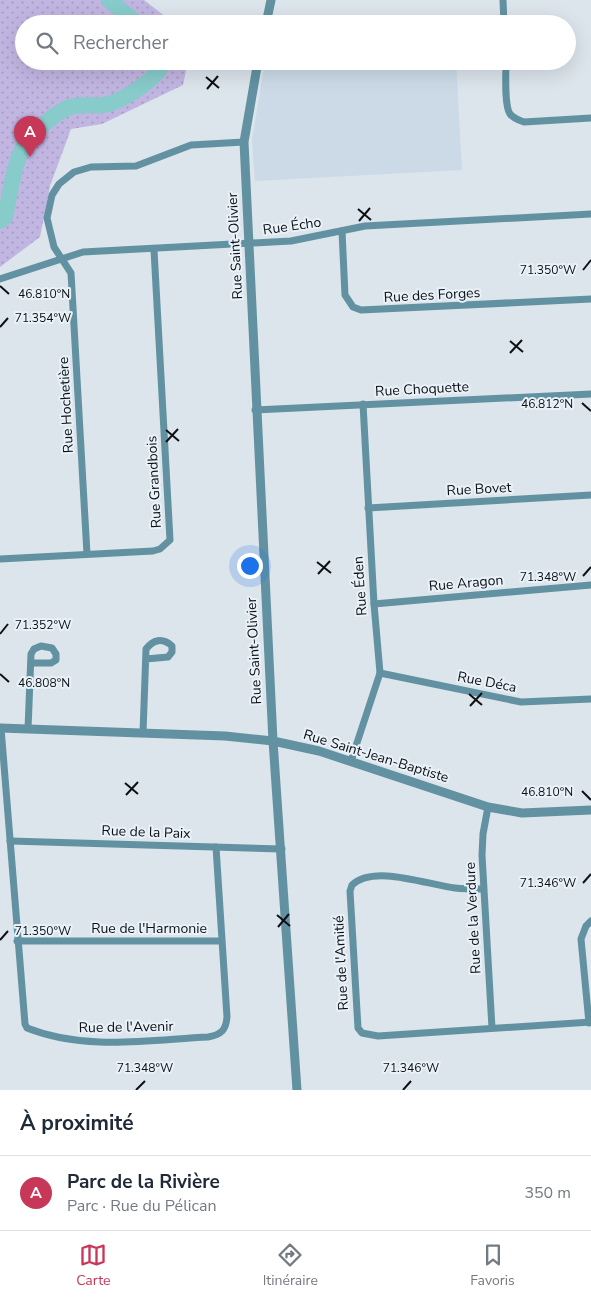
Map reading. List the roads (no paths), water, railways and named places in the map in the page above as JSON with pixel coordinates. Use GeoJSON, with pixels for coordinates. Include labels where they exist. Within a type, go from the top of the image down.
{"type":"FeatureCollection","features":[{"type":"Feature","properties":{"kind":"street"},"geometry":{"type":"LineString","coordinates":[[268,15],[271,0]]}},
{"type":"Feature","properties":{"kind":"street"},"geometry":{"type":"LineString","coordinates":[[503,0],[504,15]]}},
{"type":"Feature","properties":{"kind":"street","name":"Rue Saint-Olivier"},"geometry":{"type":"LineString","coordinates":[[256,70],[244,142],[255,410],[273,741],[282,849],[297,1090]]}},
{"type":"Feature","properties":{"kind":"street"},"geometry":{"type":"LineString","coordinates":[[506,70],[508,107],[510,114],[516,120],[524,122],[591,118]]}},
{"type":"Feature","properties":{"kind":"street","name":"Rue Hochetière"},"geometry":{"type":"LineString","coordinates":[[86,554],[71,273],[70,268],[60,259],[54,247],[47,218],[52,195],[59,184],[74,172],[91,167],[136,166],[191,145],[244,142]]}},
{"type":"Feature","properties":{"kind":"street","name":"Rue Écho"},"geometry":{"type":"LineString","coordinates":[[0,278],[83,252],[154,250],[291,241],[366,226],[591,214]]}},
{"type":"Feature","properties":{"kind":"street","name":"Rue des Forges"},"geometry":{"type":"LineString","coordinates":[[342,231],[346,295],[353,308],[361,310],[591,299]]}},
{"type":"Feature","properties":{"kind":"street","name":"Rue Grandbois"},"geometry":{"type":"LineString","coordinates":[[0,559],[152,551],[160,549],[170,540],[154,250]]}},
{"type":"Feature","properties":{"kind":"street","name":"Rue Choquette"},"geometry":{"type":"LineString","coordinates":[[255,410],[591,394]]}},
{"type":"Feature","properties":{"kind":"street","name":"Rue Éden"},"geometry":{"type":"LineString","coordinates":[[351,760],[380,673],[374,604],[363,404]]}},
{"type":"Feature","properties":{"kind":"street","name":"Rue Bovet"},"geometry":{"type":"LineString","coordinates":[[368,508],[591,495]]}},
{"type":"Feature","properties":{"kind":"street","name":"Rue Aragon"},"geometry":{"type":"LineString","coordinates":[[374,604],[591,584]]}},
{"type":"Feature","properties":{"kind":"street"},"geometry":{"type":"LineString","coordinates":[[143,733],[146,659]]}},
{"type":"Feature","properties":{"kind":"street"},"geometry":{"type":"LineString","coordinates":[[28,729],[30,663]]}},
{"type":"Feature","properties":{"kind":"street","name":"Rue Déca"},"geometry":{"type":"LineString","coordinates":[[380,673],[521,702],[591,699]]}},
{"type":"Feature","properties":{"kind":"street","name":"Rue Saint-Jean-Baptiste"},"geometry":{"type":"LineString","coordinates":[[0,728],[143,733],[273,741],[351,760],[488,807],[522,813],[591,810]]}},
{"type":"Feature","properties":{"kind":"street","name":"Rue de l'Avenir"},"geometry":{"type":"LineString","coordinates":[[0,728],[24,1024],[27,1028],[77,1042],[100,1043],[208,1037],[222,1032],[226,1026],[227,1017],[216,847]]}},
{"type":"Feature","properties":{"kind":"street","name":"Rue de la Verdure"},"geometry":{"type":"LineString","coordinates":[[488,807],[483,834],[483,889],[492,1028]]}},
{"type":"Feature","properties":{"kind":"street","name":"Rue de la Paix"},"geometry":{"type":"LineString","coordinates":[[10,841],[282,849]]}},
{"type":"Feature","properties":{"kind":"street","name":"Rue de l'Amitié"},"geometry":{"type":"LineString","coordinates":[[483,889],[455,888],[395,876],[364,878],[352,885],[350,892],[356,1018],[358,1028],[362,1033],[369,1036],[590,1022]]}},
{"type":"Feature","properties":{"kind":"street"},"geometry":{"type":"LineString","coordinates":[[590,1022],[582,939],[586,926],[591,921]]}},
{"type":"Feature","properties":{"kind":"street","name":"Rue de l'Harmonie"},"geometry":{"type":"LineString","coordinates":[[17,941],[221,940]]}},
{"type":"Feature","properties":{"kind":"waterway"},"geometry":{"type":"LineString","coordinates":[[109,0],[127,15]]}},
{"type":"Feature","properties":{"kind":"waterway"},"geometry":{"type":"LineString","coordinates":[[0,221],[5,217],[19,156],[28,140],[37,131],[53,117],[70,107],[104,105],[120,99],[147,82],[159,70]]}},
{"type":"Feature","properties":{"kind":"place","name":"Parc de la Rivière"},"geometry":{"type":"Point","coordinates":[30,157]}}]}
